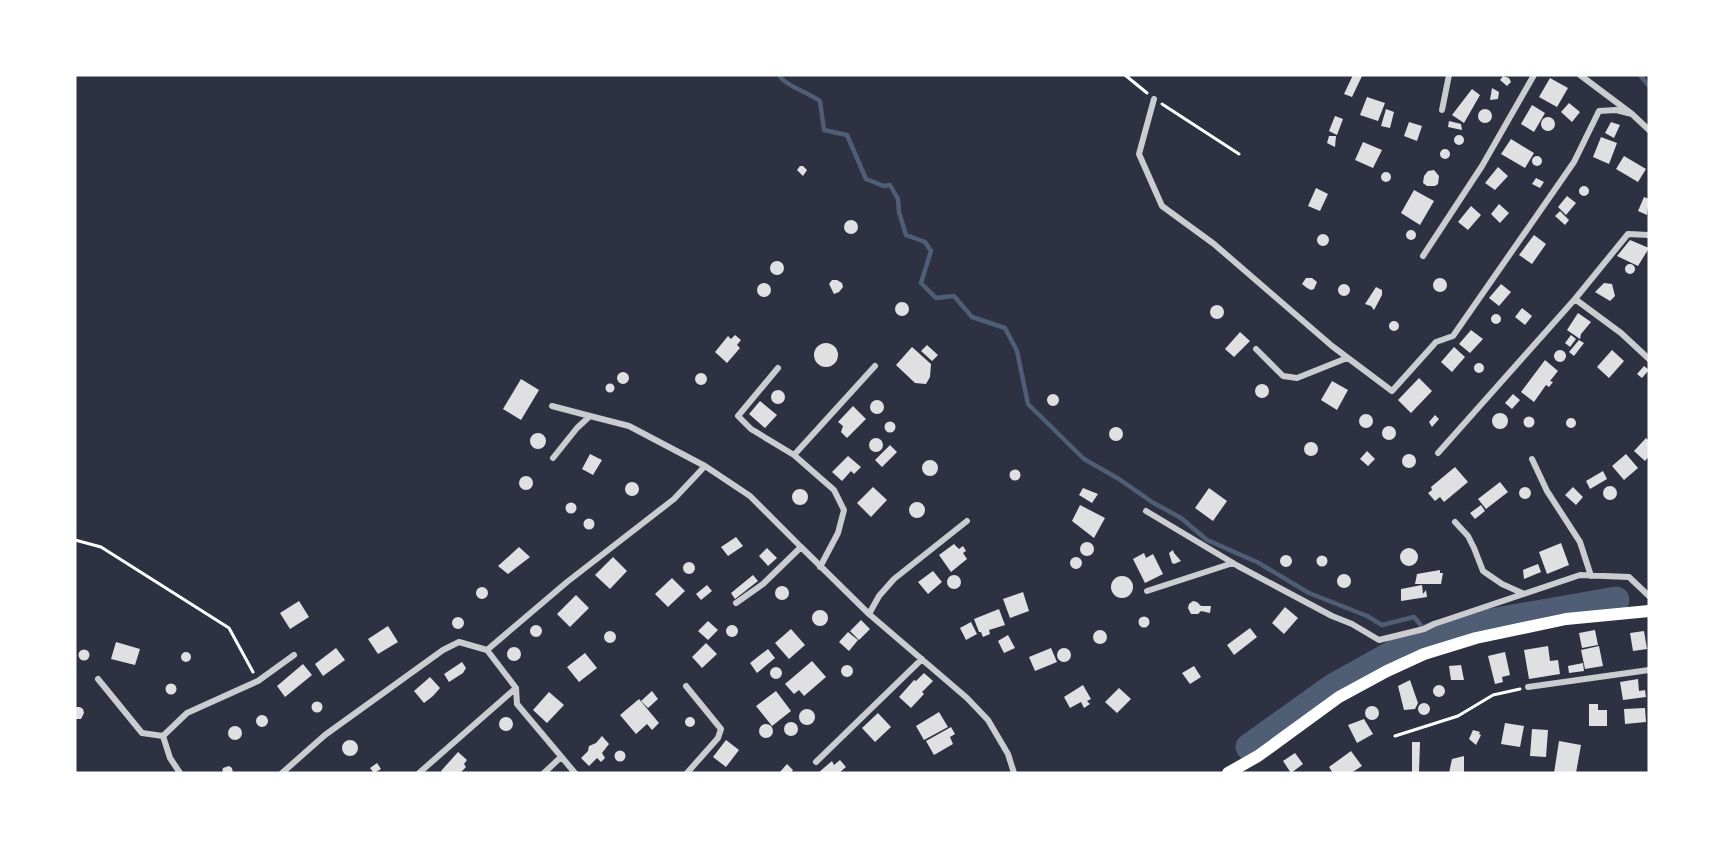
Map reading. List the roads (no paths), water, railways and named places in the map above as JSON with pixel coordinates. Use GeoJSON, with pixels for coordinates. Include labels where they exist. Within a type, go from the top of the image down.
{"type":"FeatureCollection","features":[{"type":"Feature","properties":{"kind":"main road"},"geometry":{"type":"LineString","coordinates":[[1228,773],[1258,756],[1339,697],[1386,671],[1424,654],[1476,638],[1566,620],[1649,611]]}},
{"type":"Feature","properties":{"kind":"street"},"geometry":{"type":"LineString","coordinates":[[1442,110],[1449,75]]}},
{"type":"Feature","properties":{"kind":"street"},"geometry":{"type":"LineString","coordinates":[[1423,256],[1482,166],[1534,75]]}},
{"type":"Feature","properties":{"kind":"street"},"geometry":{"type":"LineString","coordinates":[[1580,75],[1632,114],[1649,130]]}},
{"type":"Feature","properties":{"kind":"street"},"geometry":{"type":"LineString","coordinates":[[1154,99],[1139,154],[1162,206],[1214,244],[1347,358],[1392,391],[1436,342],[1453,336],[1574,162],[1599,111],[1616,110],[1632,114]]}},
{"type":"Feature","properties":{"kind":"street"},"geometry":{"type":"LineString","coordinates":[[1438,453],[1575,298],[1628,234],[1649,235]]}},
{"type":"Feature","properties":{"kind":"street"},"geometry":{"type":"LineString","coordinates":[[1575,298],[1621,333],[1649,359]]}},
{"type":"Feature","properties":{"kind":"street"},"geometry":{"type":"LineString","coordinates":[[1256,349],[1283,376],[1297,378],[1347,358]]}},
{"type":"Feature","properties":{"kind":"street"},"geometry":{"type":"LineString","coordinates":[[794,455],[875,366]]}},
{"type":"Feature","properties":{"kind":"street"},"geometry":{"type":"LineString","coordinates":[[778,368],[738,416],[751,429],[794,455],[834,490],[844,510],[838,533],[820,567]]}},
{"type":"Feature","properties":{"kind":"street"},"geometry":{"type":"LineString","coordinates":[[552,406],[629,426],[705,466],[750,496],[869,615],[967,698],[988,720],[1008,754],[1014,773]]}},
{"type":"Feature","properties":{"kind":"street"},"geometry":{"type":"LineString","coordinates":[[553,458],[577,428],[590,416]]}},
{"type":"Feature","properties":{"kind":"street"},"geometry":{"type":"LineString","coordinates":[[1532,459],[1547,491],[1580,542],[1591,576]]}},
{"type":"Feature","properties":{"kind":"street"},"geometry":{"type":"LineString","coordinates":[[487,650],[567,582],[674,499],[705,466]]}},
{"type":"Feature","properties":{"kind":"street"},"geometry":{"type":"LineString","coordinates":[[1146,511],[1233,563],[1379,640],[1424,629],[1580,575],[1629,577],[1649,596]]}},
{"type":"Feature","properties":{"kind":"street"},"geometry":{"type":"LineString","coordinates":[[869,615],[879,596],[894,579],[967,521]]}},
{"type":"Feature","properties":{"kind":"street"},"geometry":{"type":"LineString","coordinates":[[1455,522],[1468,536],[1484,572],[1522,594]]}},
{"type":"Feature","properties":{"kind":"street"},"geometry":{"type":"LineString","coordinates":[[736,603],[763,584],[801,548]]}},
{"type":"Feature","properties":{"kind":"street"},"geometry":{"type":"LineString","coordinates":[[1147,591],[1233,563]]}},
{"type":"Feature","properties":{"kind":"street"},"geometry":{"type":"LineString","coordinates":[[282,773],[325,735],[443,650],[459,642],[487,650],[516,688],[518,704],[575,773]]}},
{"type":"Feature","properties":{"kind":"street"},"geometry":{"type":"LineString","coordinates":[[163,736],[187,713],[258,681],[294,655]]}},
{"type":"Feature","properties":{"kind":"street"},"geometry":{"type":"LineString","coordinates":[[816,762],[922,659]]}},
{"type":"Feature","properties":{"kind":"street"},"geometry":{"type":"LineString","coordinates":[[1528,687],[1649,670]]}},
{"type":"Feature","properties":{"kind":"street"},"geometry":{"type":"LineString","coordinates":[[98,679],[142,733],[163,736]]}},
{"type":"Feature","properties":{"kind":"street"},"geometry":{"type":"LineString","coordinates":[[686,686],[721,729],[718,738],[687,773]]}},
{"type":"Feature","properties":{"kind":"street"},"geometry":{"type":"LineString","coordinates":[[419,773],[516,688]]}},
{"type":"Feature","properties":{"kind":"street"},"geometry":{"type":"LineString","coordinates":[[163,736],[170,758],[180,773]]}},
{"type":"Feature","properties":{"kind":"street"},"geometry":{"type":"LineString","coordinates":[[544,773],[561,757]]}},
{"type":"Feature","properties":{"kind":"waterway"},"geometry":{"type":"LineString","coordinates":[[779,75],[786,82],[820,101],[824,130],[847,135],[866,179],[884,186],[890,185],[898,199],[899,212],[906,235],[925,242],[931,251],[921,283],[936,298],[954,296],[972,317],[1005,328],[1017,351],[1028,404],[1084,459],[1181,518],[1207,540],[1257,562],[1309,593],[1367,616],[1382,625],[1414,617],[1424,629],[1435,634]]}},
{"type":"Feature","properties":{"kind":"waterway"},"geometry":{"type":"LineString","coordinates":[[1640,75],[1649,86]]}},
{"type":"Feature","properties":{"kind":"waterway"},"geometry":{"type":"LineString","coordinates":[[1249,747],[1333,687],[1403,648],[1439,633],[1616,600]]}}]}
